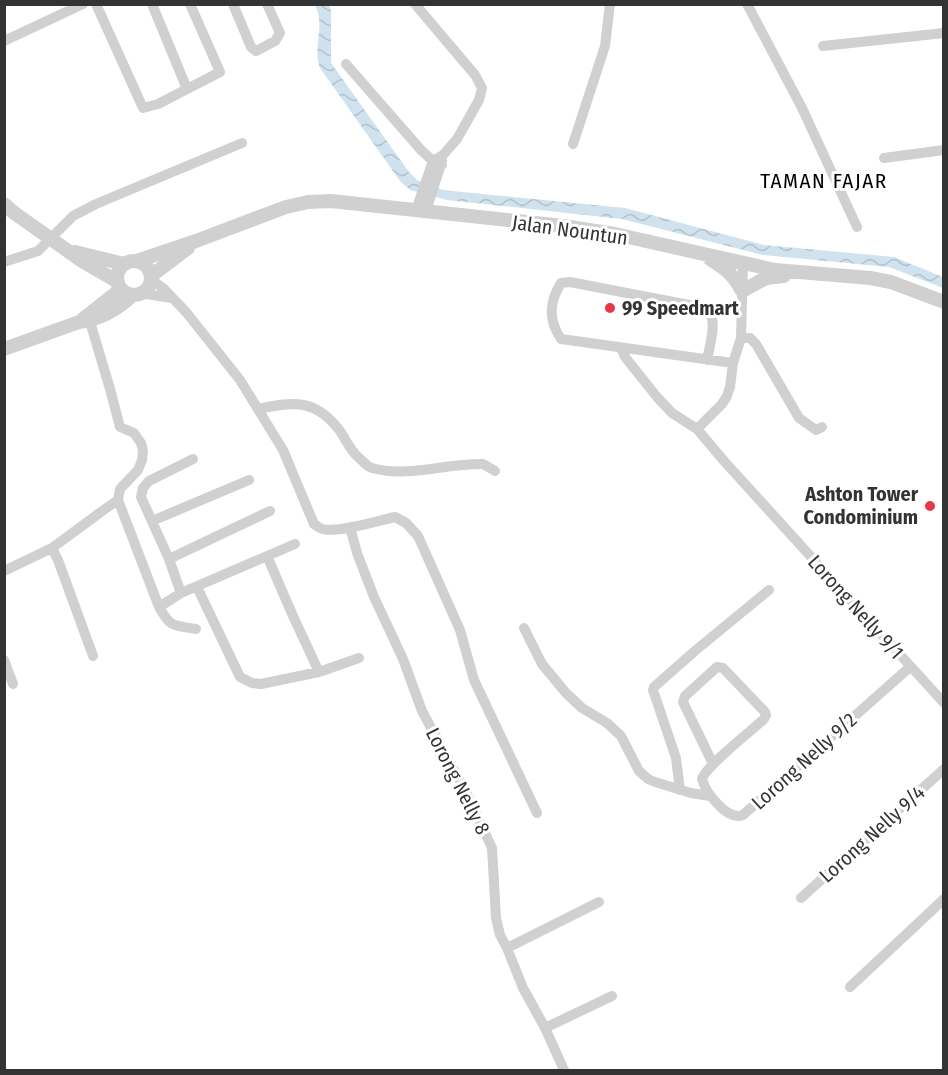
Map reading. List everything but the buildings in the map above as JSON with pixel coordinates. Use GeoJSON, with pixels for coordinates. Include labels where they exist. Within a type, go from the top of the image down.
{"type":"FeatureCollection","features":[{"type":"Feature","properties":{"kind":"street"},"geometry":{"type":"LineString","coordinates":[[4,41],[83,4]]}},
{"type":"Feature","properties":{"kind":"street"},"geometry":{"type":"LineString","coordinates":[[96,4],[143,108],[158,104],[220,72],[190,4]]}},
{"type":"Feature","properties":{"kind":"street"},"geometry":{"type":"LineString","coordinates":[[152,4],[187,89]]}},
{"type":"Feature","properties":{"kind":"street"},"geometry":{"type":"LineString","coordinates":[[233,4],[251,46],[256,51],[275,41],[280,33],[267,4]]}},
{"type":"Feature","properties":{"kind":"street"},"geometry":{"type":"LineString","coordinates":[[415,4],[475,75],[482,88],[479,100],[457,139],[439,160],[421,211]]}},
{"type":"Feature","properties":{"kind":"street"},"geometry":{"type":"LineString","coordinates":[[573,144],[605,46],[610,4]]}},
{"type":"Feature","properties":{"kind":"street"},"geometry":{"type":"LineString","coordinates":[[747,4],[802,108],[858,227]]}},
{"type":"Feature","properties":{"kind":"street"},"geometry":{"type":"LineString","coordinates":[[823,46],[944,33]]}},
{"type":"Feature","properties":{"kind":"street"},"geometry":{"type":"LineString","coordinates":[[346,64],[421,150],[439,160]]}},
{"type":"Feature","properties":{"kind":"street"},"geometry":{"type":"LineString","coordinates":[[4,262],[38,251],[73,216],[96,204],[242,143]]}},
{"type":"Feature","properties":{"kind":"street"},"geometry":{"type":"LineString","coordinates":[[884,158],[944,150]]}},
{"type":"Feature","properties":{"kind":"street","name":"Jalan Nountun"},"geometry":{"type":"LineString","coordinates":[[131,263],[286,207],[308,202],[331,201],[615,234],[775,270],[852,276],[891,282],[944,302]]}},
{"type":"Feature","properties":{"kind":"street"},"geometry":{"type":"LineString","coordinates":[[4,204],[64,249],[119,284],[123,291],[172,298]]}},
{"type":"Feature","properties":{"kind":"street","name":"Jalan Nountun"},"geometry":{"type":"LineString","coordinates":[[86,319],[115,310],[147,288],[151,278],[196,241]]}},
{"type":"Feature","properties":{"kind":"street"},"geometry":{"type":"LineString","coordinates":[[64,249],[146,266],[151,278],[186,312],[240,380],[283,450],[314,524],[324,529],[338,529],[395,517],[406,523],[418,536],[460,630],[474,680],[537,813]]}},
{"type":"Feature","properties":{"kind":"street"},"geometry":{"type":"LineString","coordinates":[[697,253],[729,271],[742,291]]}},
{"type":"Feature","properties":{"kind":"street"},"geometry":{"type":"LineString","coordinates":[[4,349],[86,319],[116,293],[119,284],[118,272],[131,263]]}},
{"type":"Feature","properties":{"kind":"street"},"geometry":{"type":"LineString","coordinates":[[697,429],[722,404],[730,387],[733,363],[741,338],[743,263]]}},
{"type":"Feature","properties":{"kind":"street"},"geometry":{"type":"LineString","coordinates":[[742,291],[766,278],[803,273]]}},
{"type":"Feature","properties":{"kind":"street"},"geometry":{"type":"LineString","coordinates":[[707,360],[713,325],[711,315],[704,310],[694,306],[570,282],[561,284],[554,295],[551,314],[554,329],[561,339],[707,360],[733,363]]}},
{"type":"Feature","properties":{"kind":"street"},"geometry":{"type":"LineString","coordinates":[[86,319],[110,389],[120,427],[134,434],[141,443],[143,451],[138,470],[120,489],[118,500],[159,607],[167,622],[196,629]]}},
{"type":"Feature","properties":{"kind":"street"},"geometry":{"type":"LineString","coordinates":[[741,338],[750,338],[756,344],[799,418],[816,430],[822,427]]}},
{"type":"Feature","properties":{"kind":"street","name":"Lorong Nelly 9/1"},"geometry":{"type":"LineString","coordinates":[[621,348],[624,357],[657,397],[672,413],[697,429],[944,703]]}},
{"type":"Feature","properties":{"kind":"street"},"geometry":{"type":"LineString","coordinates":[[258,410],[290,403],[306,405],[318,410],[329,417],[354,453],[370,468],[395,472],[483,464],[495,471]]}},
{"type":"Feature","properties":{"kind":"street"},"geometry":{"type":"LineString","coordinates":[[181,593],[169,559],[141,497],[143,488],[149,482],[193,459]]}},
{"type":"Feature","properties":{"kind":"street"},"geometry":{"type":"LineString","coordinates":[[152,521],[249,480]]}},
{"type":"Feature","properties":{"kind":"street"},"geometry":{"type":"LineString","coordinates":[[4,571],[52,548],[118,500]]}},
{"type":"Feature","properties":{"kind":"street"},"geometry":{"type":"LineString","coordinates":[[169,559],[270,511]]}},
{"type":"Feature","properties":{"kind":"street","name":"Lorong Nelly 8"},"geometry":{"type":"LineString","coordinates":[[350,527],[374,597],[403,659],[422,711],[468,794],[492,848],[496,918],[500,935],[523,988],[545,1028],[559,1069]]}},
{"type":"Feature","properties":{"kind":"street"},"geometry":{"type":"LineString","coordinates":[[159,607],[181,593],[295,544]]}},
{"type":"Feature","properties":{"kind":"street"},"geometry":{"type":"LineString","coordinates":[[52,548],[93,656]]}},
{"type":"Feature","properties":{"kind":"street"},"geometry":{"type":"LineString","coordinates":[[267,556],[319,672]]}},
{"type":"Feature","properties":{"kind":"street"},"geometry":{"type":"LineString","coordinates":[[197,587],[240,677],[252,683],[261,684],[319,672],[359,658]]}},
{"type":"Feature","properties":{"kind":"street"},"geometry":{"type":"LineString","coordinates":[[680,790],[676,758],[653,690],[654,687],[769,591]]}},
{"type":"Feature","properties":{"kind":"street"},"geometry":{"type":"LineString","coordinates":[[524,628],[542,664],[582,708],[607,723],[621,736],[639,771],[648,779],[680,790],[710,796]]}},
{"type":"Feature","properties":{"kind":"street"},"geometry":{"type":"LineString","coordinates":[[4,660],[13,684]]}},
{"type":"Feature","properties":{"kind":"street"},"geometry":{"type":"LineString","coordinates":[[717,667],[723,668],[766,715],[713,764],[683,702],[685,696],[717,667]]}},
{"type":"Feature","properties":{"kind":"street","name":"Lorong Nelly 9/2"},"geometry":{"type":"LineString","coordinates":[[713,764],[703,774],[702,779],[710,796],[732,816],[743,815],[910,667]]}},
{"type":"Feature","properties":{"kind":"street","name":"Lorong Nelly 9/4"},"geometry":{"type":"LineString","coordinates":[[801,898],[944,769]]}},
{"type":"Feature","properties":{"kind":"street"},"geometry":{"type":"LineString","coordinates":[[850,987],[944,899]]}},
{"type":"Feature","properties":{"kind":"street"},"geometry":{"type":"LineString","coordinates":[[507,948],[599,902]]}},
{"type":"Feature","properties":{"kind":"street"},"geometry":{"type":"LineString","coordinates":[[545,1028],[612,996]]}},
{"type":"Feature","properties":{"kind":"water"},"geometry":{"type":"Polygon","coordinates":[[[315,5],[329,5],[331,11],[331,63],[417,180],[443,190],[625,208],[764,245],[894,257],[943,277],[943,288],[889,267],[763,255],[622,219],[447,200],[410,190],[400,181],[320,68],[317,52],[319,21],[315,5]]]}},
{"type":"Feature","properties":{"kind":"place","name":"99 Speedmart"},"geometry":{"type":"Point","coordinates":[610,308]}},
{"type":"Feature","properties":{"kind":"place","name":"Ashton Tower Condominium"},"geometry":{"type":"Point","coordinates":[930,506]}},
{"type":"Feature","properties":{"kind":"district","name":"TAMAN FAJAR"},"geometry":{"type":"Point","coordinates":[824,181]}}]}
